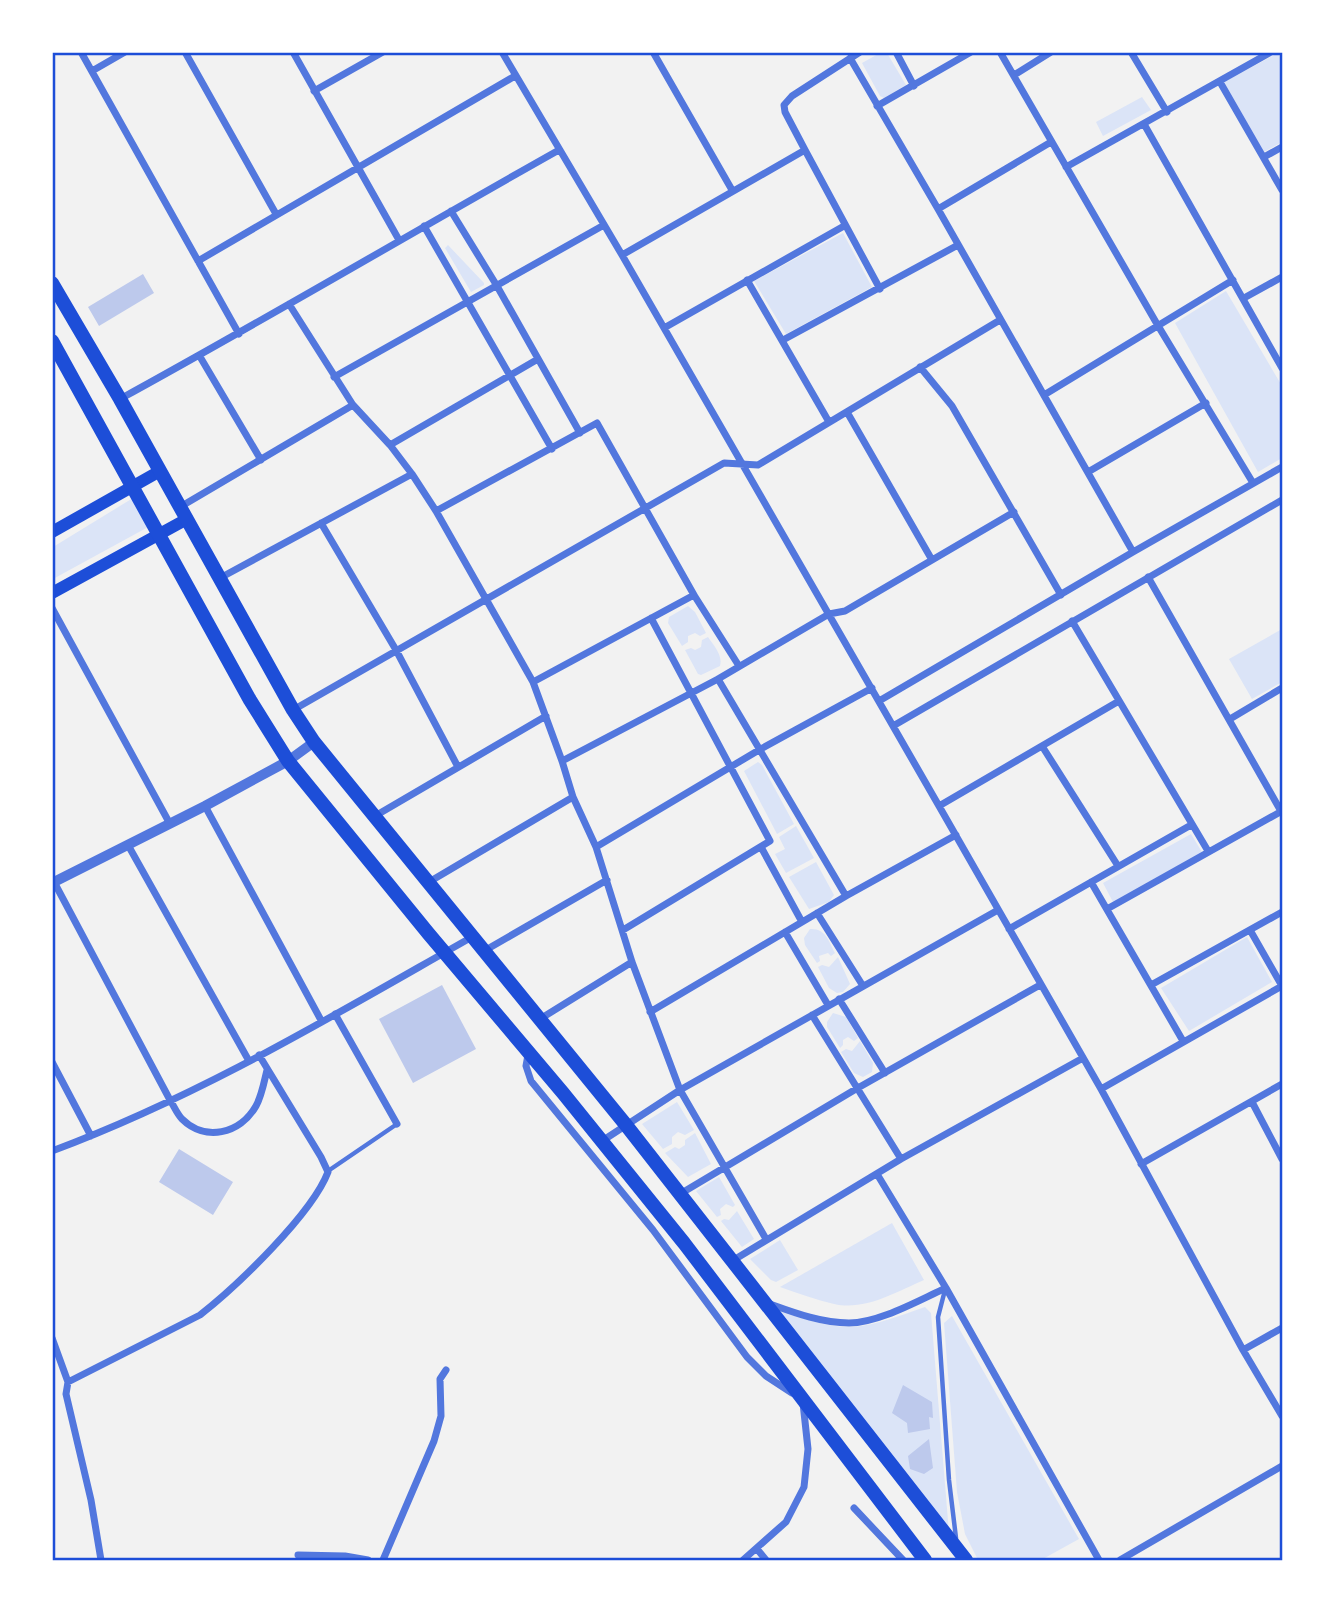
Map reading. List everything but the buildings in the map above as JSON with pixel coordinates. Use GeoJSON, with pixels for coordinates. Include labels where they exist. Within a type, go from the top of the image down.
{"type":"FeatureCollection","features":[{"type":"Feature","properties":{"kind":"main road"},"geometry":{"type":"LineString","coordinates":[[52,283],[120,399],[293,710],[314,742],[626,1125],[966,1560]]}},
{"type":"Feature","properties":{"kind":"main road"},"geometry":{"type":"LineString","coordinates":[[52,341],[250,700],[288,761],[529,1051],[684,1243],[925,1560]]}},
{"type":"Feature","properties":{"kind":"main road"},"geometry":{"type":"LineString","coordinates":[[52,532],[160,471]]}},
{"type":"Feature","properties":{"kind":"main road"},"geometry":{"type":"LineString","coordinates":[[52,593],[160,533],[183,513]]}},
{"type":"Feature","properties":{"kind":"street"},"geometry":{"type":"LineString","coordinates":[[81,52],[239,334]]}},
{"type":"Feature","properties":{"kind":"street"},"geometry":{"type":"LineString","coordinates":[[92,71],[125,52]]}},
{"type":"Feature","properties":{"kind":"street"},"geometry":{"type":"LineString","coordinates":[[185,52],[276,214]]}},
{"type":"Feature","properties":{"kind":"street"},"geometry":{"type":"LineString","coordinates":[[293,52],[399,240]]}},
{"type":"Feature","properties":{"kind":"street"},"geometry":{"type":"LineString","coordinates":[[314,91],[383,52]]}},
{"type":"Feature","properties":{"kind":"street"},"geometry":{"type":"LineString","coordinates":[[502,52],[872,688],[1101,1089],[1243,1350],[1283,1416]]}},
{"type":"Feature","properties":{"kind":"street"},"geometry":{"type":"LineString","coordinates":[[653,52],[732,190]]}},
{"type":"Feature","properties":{"kind":"street"},"geometry":{"type":"LineString","coordinates":[[860,52],[792,96],[784,105],[804,150],[880,289]]}},
{"type":"Feature","properties":{"kind":"street"},"geometry":{"type":"LineString","coordinates":[[896,52],[914,86]]}},
{"type":"Feature","properties":{"kind":"street"},"geometry":{"type":"LineString","coordinates":[[877,106],[971,52]]}},
{"type":"Feature","properties":{"kind":"street"},"geometry":{"type":"LineString","coordinates":[[1000,52],[1157,324],[1253,483]]}},
{"type":"Feature","properties":{"kind":"street"},"geometry":{"type":"LineString","coordinates":[[1014,75],[1051,52]]}},
{"type":"Feature","properties":{"kind":"street"},"geometry":{"type":"LineString","coordinates":[[1130,52],[1167,112]]}},
{"type":"Feature","properties":{"kind":"street"},"geometry":{"type":"LineString","coordinates":[[1066,167],[1271,52]]}},
{"type":"Feature","properties":{"kind":"street"},"geometry":{"type":"LineString","coordinates":[[850,58],[1133,552]]}},
{"type":"Feature","properties":{"kind":"street"},"geometry":{"type":"LineString","coordinates":[[198,261],[515,76]]}},
{"type":"Feature","properties":{"kind":"street"},"geometry":{"type":"LineString","coordinates":[[1220,82],[1283,190]]}},
{"type":"Feature","properties":{"kind":"street"},"geometry":{"type":"LineString","coordinates":[[1144,124],[1283,368]]}},
{"type":"Feature","properties":{"kind":"street"},"geometry":{"type":"LineString","coordinates":[[938,209],[1051,142]]}},
{"type":"Feature","properties":{"kind":"street"},"geometry":{"type":"LineString","coordinates":[[1264,157],[1283,146]]}},
{"type":"Feature","properties":{"kind":"street"},"geometry":{"type":"LineString","coordinates":[[120,399],[239,334],[559,150]]}},
{"type":"Feature","properties":{"kind":"street"},"geometry":{"type":"LineString","coordinates":[[622,255],[804,150]]}},
{"type":"Feature","properties":{"kind":"street"},"geometry":{"type":"LineString","coordinates":[[451,211],[580,433]]}},
{"type":"Feature","properties":{"kind":"street"},"geometry":{"type":"LineString","coordinates":[[334,377],[604,225]]}},
{"type":"Feature","properties":{"kind":"street"},"geometry":{"type":"LineString","coordinates":[[424,226],[552,449]]}},
{"type":"Feature","properties":{"kind":"street"},"geometry":{"type":"LineString","coordinates":[[664,328],[844,226]]}},
{"type":"Feature","properties":{"kind":"street"},"geometry":{"type":"LineString","coordinates":[[783,340],[958,245]]}},
{"type":"Feature","properties":{"kind":"street"},"geometry":{"type":"LineString","coordinates":[[1244,298],[1283,277]]}},
{"type":"Feature","properties":{"kind":"street"},"geometry":{"type":"LineString","coordinates":[[747,280],[829,422]]}},
{"type":"Feature","properties":{"kind":"street"},"geometry":{"type":"LineString","coordinates":[[1044,395],[1233,280]]}},
{"type":"Feature","properties":{"kind":"street"},"geometry":{"type":"LineString","coordinates":[[289,304],[353,405],[390,444],[436,511],[533,682],[573,797],[596,847],[632,962],[680,1090],[766,1239]]}},
{"type":"Feature","properties":{"kind":"street"},"geometry":{"type":"LineString","coordinates":[[293,710],[724,463],[758,465],[1000,320]]}},
{"type":"Feature","properties":{"kind":"street"},"geometry":{"type":"LineString","coordinates":[[199,355],[261,460]]}},
{"type":"Feature","properties":{"kind":"street"},"geometry":{"type":"LineString","coordinates":[[390,444],[538,359]]}},
{"type":"Feature","properties":{"kind":"street"},"geometry":{"type":"LineString","coordinates":[[920,367],[952,406],[1061,595]]}},
{"type":"Feature","properties":{"kind":"street"},"geometry":{"type":"LineString","coordinates":[[1088,472],[1206,403]]}},
{"type":"Feature","properties":{"kind":"street"},"geometry":{"type":"LineString","coordinates":[[183,513],[261,460],[353,405]]}},
{"type":"Feature","properties":{"kind":"street"},"geometry":{"type":"LineString","coordinates":[[847,412],[932,559]]}},
{"type":"Feature","properties":{"kind":"street"},"geometry":{"type":"LineString","coordinates":[[436,511],[597,423],[694,596],[739,666]]}},
{"type":"Feature","properties":{"kind":"street"},"geometry":{"type":"LineString","coordinates":[[879,701],[1283,467]]}},
{"type":"Feature","properties":{"kind":"street"},"geometry":{"type":"LineString","coordinates":[[220,578],[412,474]]}},
{"type":"Feature","properties":{"kind":"street"},"geometry":{"type":"LineString","coordinates":[[893,726],[1283,500]]}},
{"type":"Feature","properties":{"kind":"street"},"geometry":{"type":"LineString","coordinates":[[562,761],[718,679],[829,614],[845,611],[1014,512]]}},
{"type":"Feature","properties":{"kind":"street"},"geometry":{"type":"LineString","coordinates":[[321,523],[396,650],[458,767]]}},
{"type":"Feature","properties":{"kind":"street"},"geometry":{"type":"LineString","coordinates":[[1107,909],[1282,812],[1148,577]]}},
{"type":"Feature","properties":{"kind":"street"},"geometry":{"type":"LineString","coordinates":[[533,682],[694,596]]}},
{"type":"Feature","properties":{"kind":"street"},"geometry":{"type":"LineString","coordinates":[[52,608],[170,824]]}},
{"type":"Feature","properties":{"kind":"street"},"geometry":{"type":"LineString","coordinates":[[623,930],[770,841],[651,618]]}},
{"type":"Feature","properties":{"kind":"street"},"geometry":{"type":"LineString","coordinates":[[1072,621],[1208,851]]}},
{"type":"Feature","properties":{"kind":"street"},"geometry":{"type":"LineString","coordinates":[[718,679],[846,896]]}},
{"type":"Feature","properties":{"kind":"street"},"geometry":{"type":"LineString","coordinates":[[596,847],[731,766],[872,688]]}},
{"type":"Feature","properties":{"kind":"street"},"geometry":{"type":"LineString","coordinates":[[1230,719],[1283,688]]}},
{"type":"Feature","properties":{"kind":"street"},"geometry":{"type":"LineString","coordinates":[[939,806],[1119,701]]}},
{"type":"Feature","properties":{"kind":"street"},"geometry":{"type":"LineString","coordinates":[[375,816],[546,716]]}},
{"type":"Feature","properties":{"kind":"street"},"geometry":{"type":"LineString","coordinates":[[267,1070],[255,1107],[241,1124],[226,1132],[209,1133],[194,1128],[182,1118],[53,882],[205,806],[288,761],[314,742]]}},
{"type":"Feature","properties":{"kind":"street"},"geometry":{"type":"LineString","coordinates":[[1042,746],[1118,866]]}},
{"type":"Feature","properties":{"kind":"street"},"geometry":{"type":"LineString","coordinates":[[429,883],[573,797]]}},
{"type":"Feature","properties":{"kind":"street"},"geometry":{"type":"LineString","coordinates":[[205,806],[322,1022]]}},
{"type":"Feature","properties":{"kind":"street"},"geometry":{"type":"LineString","coordinates":[[1009,929],[1191,825]]}},
{"type":"Feature","properties":{"kind":"street"},"geometry":{"type":"LineString","coordinates":[[650,1012],[846,896],[956,835]]}},
{"type":"Feature","properties":{"kind":"street"},"geometry":{"type":"LineString","coordinates":[[128,845],[249,1060]]}},
{"type":"Feature","properties":{"kind":"street"},"geometry":{"type":"LineString","coordinates":[[761,847],[802,922]]}},
{"type":"Feature","properties":{"kind":"street"},"geometry":{"type":"LineString","coordinates":[[484,951],[607,880]]}},
{"type":"Feature","properties":{"kind":"street"},"geometry":{"type":"LineString","coordinates":[[1091,882],[1183,1041]]}},
{"type":"Feature","properties":{"kind":"street"},"geometry":{"type":"LineString","coordinates":[[602,1141],[680,1090],[998,910]]}},
{"type":"Feature","properties":{"kind":"street"},"geometry":{"type":"LineString","coordinates":[[1151,985],[1283,912]]}},
{"type":"Feature","properties":{"kind":"street"},"geometry":{"type":"LineString","coordinates":[[817,913],[863,986]]}},
{"type":"Feature","properties":{"kind":"street"},"geometry":{"type":"LineString","coordinates":[[1101,1089],[1283,986],[1250,930]]}},
{"type":"Feature","properties":{"kind":"street"},"geometry":{"type":"LineString","coordinates":[[785,932],[828,1005]]}},
{"type":"Feature","properties":{"kind":"street"},"geometry":{"type":"LineString","coordinates":[[52,1151],[170,1100],[259,1055],[472,937]]}},
{"type":"Feature","properties":{"kind":"street"},"geometry":{"type":"LineString","coordinates":[[540,1019],[632,962]]}},
{"type":"Feature","properties":{"kind":"street"},"geometry":{"type":"LineString","coordinates":[[679,1194],[856,1089],[1040,985]]}},
{"type":"Feature","properties":{"kind":"street"},"geometry":{"type":"LineString","coordinates":[[839,999],[885,1073]]}},
{"type":"Feature","properties":{"kind":"street"},"geometry":{"type":"LineString","coordinates":[[335,1014],[397,1124]]}},
{"type":"Feature","properties":{"kind":"street"},"geometry":{"type":"LineString","coordinates":[[812,1015],[901,1159]]}},
{"type":"Feature","properties":{"kind":"street"},"geometry":{"type":"LineString","coordinates":[[529,1051],[526,1066],[531,1081],[653,1230],[747,1357],[766,1376],[802,1399],[808,1449],[804,1487],[786,1522],[743,1560]]}},
{"type":"Feature","properties":{"kind":"street"},"geometry":{"type":"LineString","coordinates":[[68,1382],[200,1315],[212,1306],[307,1208],[321,1189],[328,1171],[259,1055]]}},
{"type":"Feature","properties":{"kind":"street"},"geometry":{"type":"LineString","coordinates":[[732,1261],[901,1159],[1083,1058]]}},
{"type":"Feature","properties":{"kind":"street"},"geometry":{"type":"LineString","coordinates":[[52,1062],[91,1136]]}},
{"type":"Feature","properties":{"kind":"street"},"geometry":{"type":"LineString","coordinates":[[1141,1164],[1283,1084]]}},
{"type":"Feature","properties":{"kind":"street"},"geometry":{"type":"LineString","coordinates":[[1252,1102],[1283,1159]]}},
{"type":"Feature","properties":{"kind":"street"},"geometry":{"type":"LineString","coordinates":[[877,1174],[946,1288],[1100,1560]]}},
{"type":"Feature","properties":{"kind":"street"},"geometry":{"type":"LineString","coordinates":[[764,1302],[803,1315],[851,1323],[904,1307],[946,1288]]}},
{"type":"Feature","properties":{"kind":"street"},"geometry":{"type":"LineString","coordinates":[[1243,1350],[1283,1328]]}},
{"type":"Feature","properties":{"kind":"street"},"geometry":{"type":"LineString","coordinates":[[52,1338],[68,1382],[66,1394],[91,1500],[101,1560]]}},
{"type":"Feature","properties":{"kind":"street"},"geometry":{"type":"LineString","coordinates":[[383,1560],[434,1441],[442,1416],[440,1379],[446,1370]]}},
{"type":"Feature","properties":{"kind":"street"},"geometry":{"type":"LineString","coordinates":[[1120,1560],[1283,1466]]}},
{"type":"Feature","properties":{"kind":"street"},"geometry":{"type":"LineString","coordinates":[[854,1508],[903,1560]]}},
{"type":"Feature","properties":{"kind":"street"},"geometry":{"type":"LineString","coordinates":[[757,1549],[766,1560]]}},
{"type":"Feature","properties":{"kind":"street"},"geometry":{"type":"LineString","coordinates":[[298,1555],[345,1556],[368,1560]]}},
{"type":"Feature","properties":{"kind":"lane"},"geometry":{"type":"LineString","coordinates":[[328,1171],[397,1124]]}},
{"type":"Feature","properties":{"kind":"lane"},"geometry":{"type":"LineString","coordinates":[[946,1288],[938,1317],[955,1546]]}},
{"type":"Feature","properties":{"kind":"shaded area"},"geometry":{"type":"Polygon","coordinates":[[[880,53],[887,53],[906,85],[884,98],[880,96],[862,63],[880,53]]]}},
{"type":"Feature","properties":{"kind":"shaded area"},"geometry":{"type":"Polygon","coordinates":[[[1278,53],[1282,61],[1282,142],[1264,152],[1224,82],[1278,53]]]}},
{"type":"Feature","properties":{"kind":"shaded area"},"geometry":{"type":"Polygon","coordinates":[[[1142,97],[1151,110],[1103,136],[1096,122],[1142,97]]]}},
{"type":"Feature","properties":{"kind":"shaded area"},"geometry":{"type":"Polygon","coordinates":[[[843,233],[872,287],[786,334],[754,281],[843,233]]]}},
{"type":"Feature","properties":{"kind":"shaded area"},"geometry":{"type":"Polygon","coordinates":[[[448,245],[484,285],[471,292],[445,248],[448,245]]]}},
{"type":"Feature","properties":{"kind":"shaded area"},"geometry":{"type":"Polygon","coordinates":[[[1226,291],[1282,386],[1282,458],[1258,472],[1175,323],[1226,291]]]}},
{"type":"Feature","properties":{"kind":"shaded area"},"geometry":{"type":"Polygon","coordinates":[[[133,498],[150,526],[53,579],[53,547],[133,498]]]}},
{"type":"Feature","properties":{"kind":"shaded area"},"geometry":{"type":"Polygon","coordinates":[[[688,606],[695,612],[706,633],[688,636],[688,642],[682,646],[668,623],[669,617],[688,606]]]}},
{"type":"Feature","properties":{"kind":"shaded area"},"geometry":{"type":"Polygon","coordinates":[[[1282,629],[1282,682],[1252,699],[1229,659],[1282,629]]]}},
{"type":"Feature","properties":{"kind":"shaded area"},"geometry":{"type":"Polygon","coordinates":[[[708,637],[721,662],[720,666],[701,675],[685,650],[701,647],[702,640],[708,637]]]}},
{"type":"Feature","properties":{"kind":"shaded area"},"geometry":{"type":"Polygon","coordinates":[[[758,762],[794,824],[777,834],[744,771],[758,762]]]}},
{"type":"Feature","properties":{"kind":"shaded area"},"geometry":{"type":"Polygon","coordinates":[[[796,826],[814,858],[786,873],[775,854],[785,849],[779,837],[796,826]]]}},
{"type":"Feature","properties":{"kind":"shaded area"},"geometry":{"type":"Polygon","coordinates":[[[1191,834],[1202,852],[1113,902],[1103,883],[1191,834]]]}},
{"type":"Feature","properties":{"kind":"shaded area"},"geometry":{"type":"Polygon","coordinates":[[[816,862],[834,895],[829,902],[809,909],[789,877],[816,862]]]}},
{"type":"Feature","properties":{"kind":"shaded area"},"geometry":{"type":"Polygon","coordinates":[[[810,929],[823,933],[835,953],[831,956],[828,953],[819,956],[820,961],[817,963],[805,945],[804,938],[810,929]]]}},
{"type":"Feature","properties":{"kind":"shaded area"},"geometry":{"type":"Polygon","coordinates":[[[1247,937],[1272,982],[1189,1031],[1161,988],[1247,937]]]}},
{"type":"Feature","properties":{"kind":"shaded area"},"geometry":{"type":"Polygon","coordinates":[[[838,957],[850,984],[843,992],[837,993],[829,988],[818,967],[829,967],[838,957]]]}},
{"type":"Feature","properties":{"kind":"shaded area"},"geometry":{"type":"Polygon","coordinates":[[[833,1013],[846,1017],[858,1038],[854,1041],[848,1037],[843,1040],[840,1048],[827,1027],[833,1013]]]}},
{"type":"Feature","properties":{"kind":"shaded area"},"geometry":{"type":"Polygon","coordinates":[[[860,1041],[873,1063],[872,1072],[863,1077],[854,1073],[841,1052],[846,1049],[852,1051],[860,1041]]]}},
{"type":"Feature","properties":{"kind":"shaded area"},"geometry":{"type":"Polygon","coordinates":[[[677,1102],[694,1130],[685,1135],[678,1132],[672,1137],[672,1144],[663,1149],[642,1124],[677,1102]]]}},
{"type":"Feature","properties":{"kind":"shaded area"},"geometry":{"type":"Polygon","coordinates":[[[695,1133],[711,1164],[688,1177],[665,1153],[685,1145],[685,1140],[695,1133]]]}},
{"type":"Feature","properties":{"kind":"shaded area"},"geometry":{"type":"Polygon","coordinates":[[[719,1177],[735,1205],[733,1207],[726,1204],[720,1209],[721,1215],[717,1217],[696,1191],[719,1177]]]}},
{"type":"Feature","properties":{"kind":"shaded area"},"geometry":{"type":"Polygon","coordinates":[[[737,1211],[754,1239],[742,1247],[721,1221],[729,1220],[737,1211]]]}},
{"type":"Feature","properties":{"kind":"shaded area"},"geometry":{"type":"Polygon","coordinates":[[[892,1223],[924,1280],[880,1299],[857,1305],[820,1301],[780,1287],[892,1223]]]}},
{"type":"Feature","properties":{"kind":"shaded area"},"geometry":{"type":"Polygon","coordinates":[[[780,1240],[798,1270],[776,1282],[750,1259],[780,1240]]]}},
{"type":"Feature","properties":{"kind":"shaded area"},"geometry":{"type":"Polygon","coordinates":[[[925,1307],[931,1313],[949,1533],[777,1311],[824,1324],[852,1327],[880,1322],[925,1307]]]}},
{"type":"Feature","properties":{"kind":"shaded area"},"geometry":{"type":"Polygon","coordinates":[[[952,1316],[1079,1539],[1041,1560],[978,1560],[965,1534],[957,1492],[944,1323],[952,1316]]]}}]}
